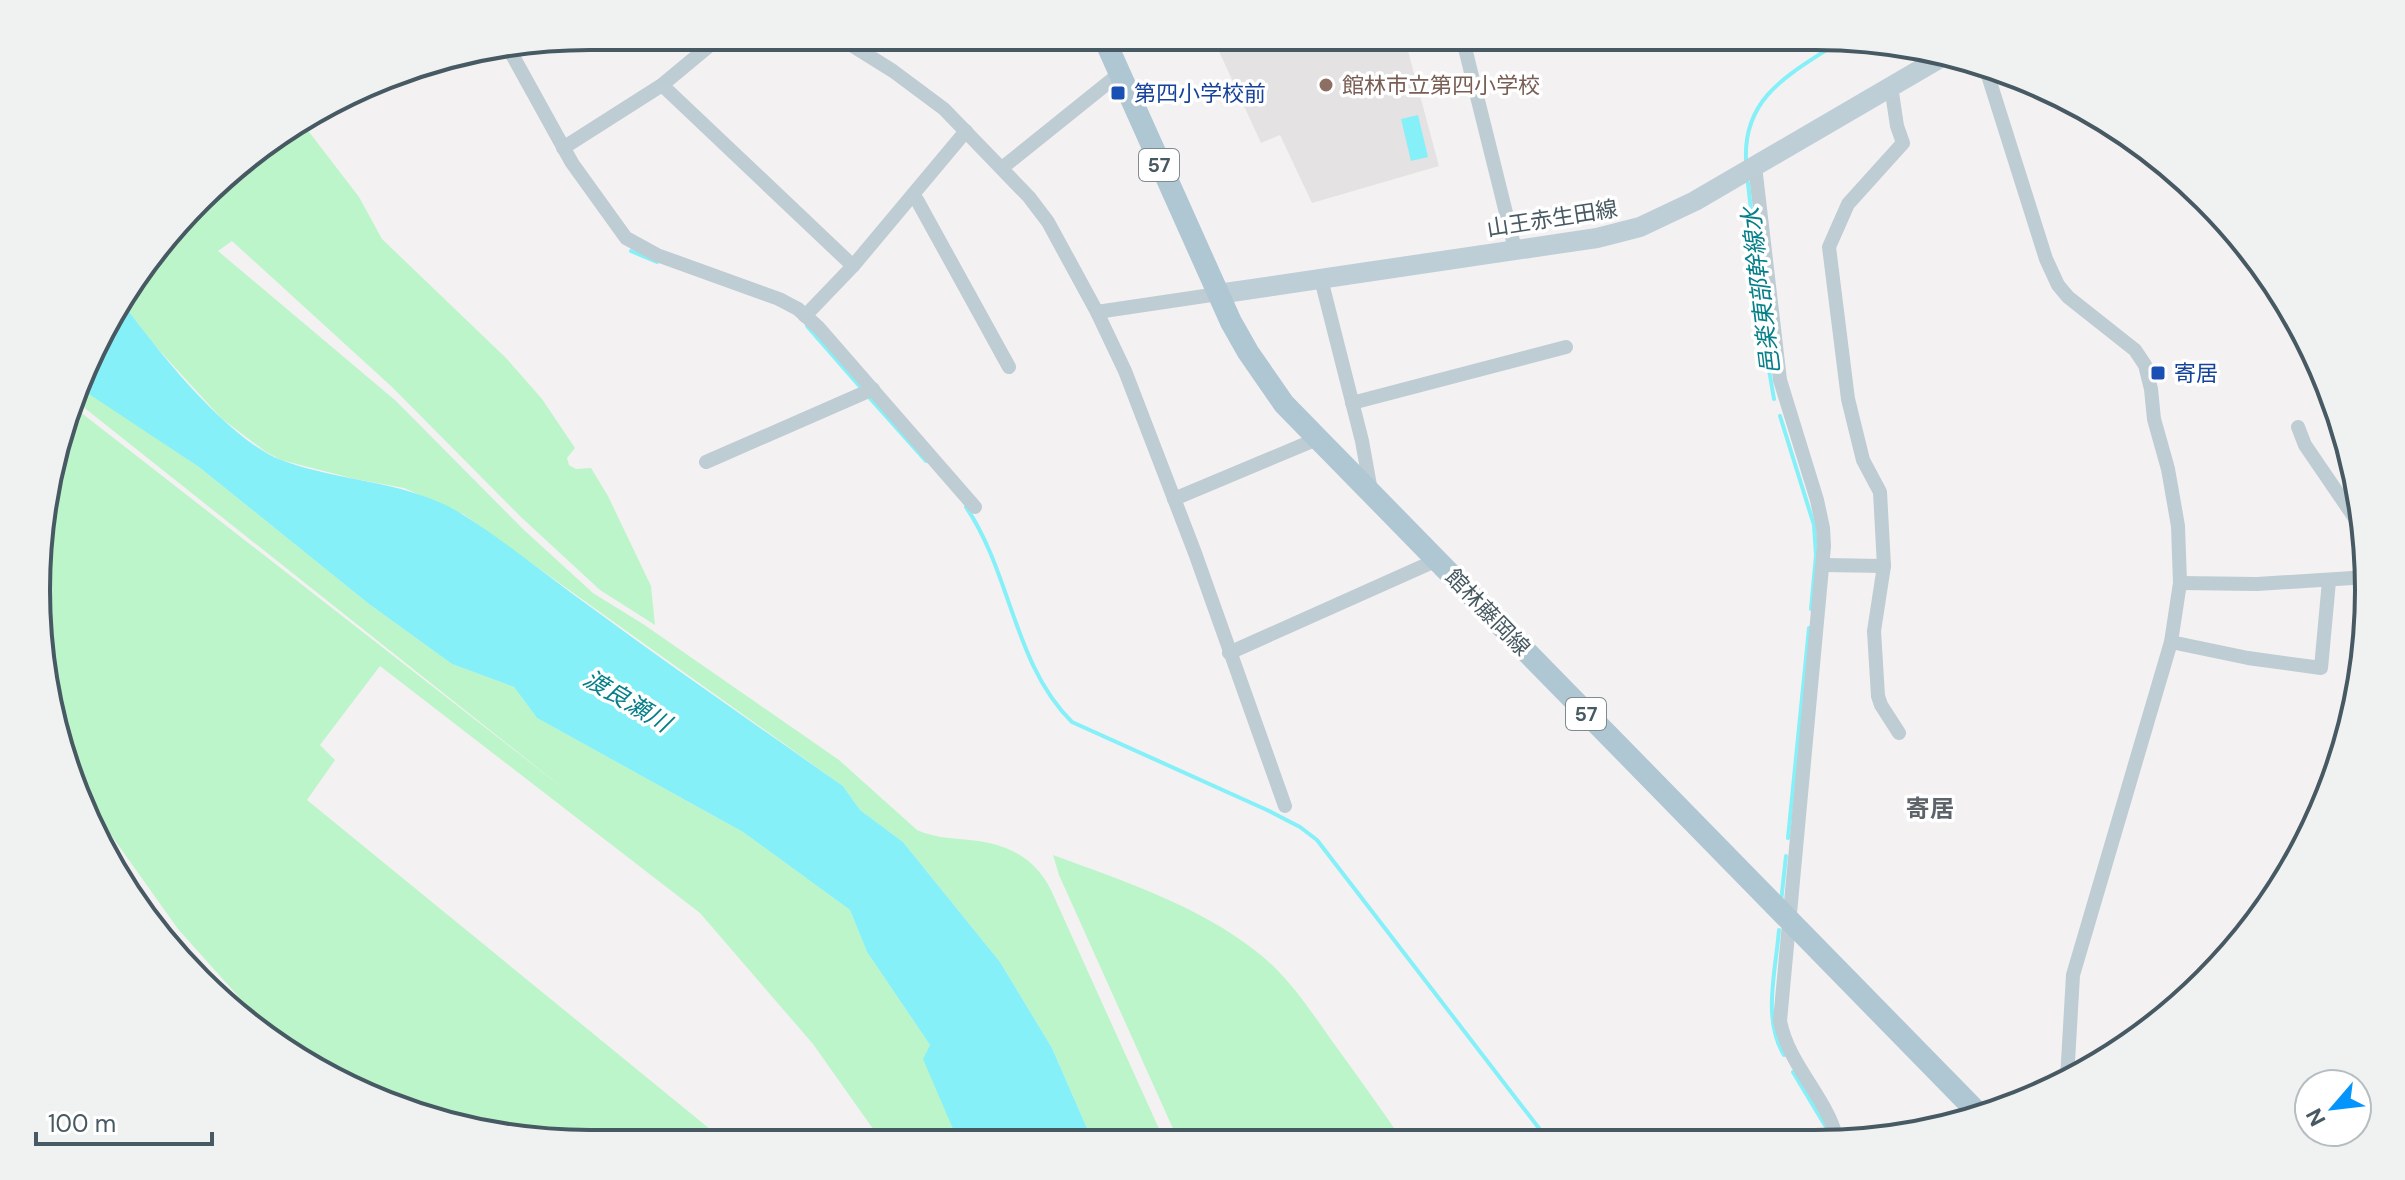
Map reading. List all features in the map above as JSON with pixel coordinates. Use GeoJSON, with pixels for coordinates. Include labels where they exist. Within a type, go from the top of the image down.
{"type":"FeatureCollection","features":[{"type":"Feature","properties":{"kind":"main road","name":"館林藤岡線"},"geometry":{"type":"LineString","coordinates":[[1109,50],[1236,332],[1265,378],[1317,439],[1972,1107]]}},
{"type":"Feature","properties":{"kind":"main road","name":"山王赤生田線"},"geometry":{"type":"LineString","coordinates":[[1218,294],[1597,238],[1640,227],[1695,201],[1932,63]]}},
{"type":"Feature","properties":{"kind":"street"},"geometry":{"type":"LineString","coordinates":[[563,148],[662,85],[704,50]]}},
{"type":"Feature","properties":{"kind":"street"},"geometry":{"type":"LineString","coordinates":[[859,50],[924,92],[1039,208],[1097,312],[1125,371],[1285,806]]}},
{"type":"Feature","properties":{"kind":"street"},"geometry":{"type":"LineString","coordinates":[[1465,50],[1515,249]]}},
{"type":"Feature","properties":{"kind":"street"},"geometry":{"type":"LineString","coordinates":[[513,56],[563,148],[626,238],[657,255],[779,299],[805,316],[819,328],[975,507]]}},
{"type":"Feature","properties":{"kind":"street"},"geometry":{"type":"LineString","coordinates":[[1002,168],[1119,74]]}},
{"type":"Feature","properties":{"kind":"street"},"geometry":{"type":"LineString","coordinates":[[1989,79],[2046,259],[2058,285],[2068,297],[2135,350],[2145,365],[2178,526],[2180,583],[2171,642],[2073,975],[2068,1067]]}},
{"type":"Feature","properties":{"kind":"street"},"geometry":{"type":"LineString","coordinates":[[662,85],[853,266]]}},
{"type":"Feature","properties":{"kind":"street"},"geometry":{"type":"LineString","coordinates":[[1891,86],[1903,143],[1848,204],[1829,247],[1848,399],[1863,460],[1880,492],[1884,566],[1874,631],[1878,696],[1899,733]]}},
{"type":"Feature","properties":{"kind":"street"},"geometry":{"type":"LineString","coordinates":[[805,316],[853,266],[966,131]]}},
{"type":"Feature","properties":{"kind":"street"},"geometry":{"type":"LineString","coordinates":[[1755,166],[1780,380],[1823,528],[1823,565],[1780,1021],[1793,1060],[1834,1129]]}},
{"type":"Feature","properties":{"kind":"street"},"geometry":{"type":"LineString","coordinates":[[912,198],[917,200],[956,267],[1009,367]]}},
{"type":"Feature","properties":{"kind":"street"},"geometry":{"type":"LineString","coordinates":[[1325,278],[1323,287],[1372,495]]}},
{"type":"Feature","properties":{"kind":"street"},"geometry":{"type":"LineString","coordinates":[[1097,312],[1218,294]]}},
{"type":"Feature","properties":{"kind":"street"},"geometry":{"type":"LineString","coordinates":[[1352,403],[1566,347]]}},
{"type":"Feature","properties":{"kind":"street"},"geometry":{"type":"LineString","coordinates":[[706,462],[873,389]]}},
{"type":"Feature","properties":{"kind":"street"},"geometry":{"type":"LineString","coordinates":[[2298,427],[2305,445],[2348,509]]}},
{"type":"Feature","properties":{"kind":"street"},"geometry":{"type":"LineString","coordinates":[[1174,499],[1317,439]]}},
{"type":"Feature","properties":{"kind":"street"},"geometry":{"type":"LineString","coordinates":[[1229,653],[1437,560]]}},
{"type":"Feature","properties":{"kind":"street"},"geometry":{"type":"LineString","coordinates":[[1823,565],[1884,566]]}},
{"type":"Feature","properties":{"kind":"street"},"geometry":{"type":"LineString","coordinates":[[2180,583],[2257,584],[2355,578]]}},
{"type":"Feature","properties":{"kind":"street"},"geometry":{"type":"LineString","coordinates":[[2171,642],[2248,658],[2321,668],[2329,581]]}},
{"type":"Feature","properties":{"kind":"shaded area","name":"館林市立第四小学校"},"geometry":{"type":"Polygon","coordinates":[[[1218,50],[1408,50],[1439,166],[1312,203],[1280,135],[1261,143],[1218,50]]]}},
{"type":"Feature","properties":{"kind":"green space"},"geometry":{"type":"Polygon","coordinates":[[[308,130],[359,197],[382,239],[506,358],[542,399],[575,448],[567,458],[569,465],[576,469],[591,468],[608,496],[651,586],[655,625],[600,590],[522,518],[392,387],[232,241],[218,251],[396,401],[524,530],[593,593],[643,624],[839,760],[917,830],[939,837],[1002,847],[1022,856],[1038,870],[1051,890],[1160,1130],[1088,1130],[1052,1048],[1000,962],[903,842],[860,810],[843,786],[463,514],[404,488],[281,460],[266,452],[221,418],[149,339],[128,310],[162,261],[208,208],[234,184],[308,130]]]}},
{"type":"Feature","properties":{"kind":"green space"},"geometry":{"type":"Polygon","coordinates":[[[88,391],[199,467],[369,604],[452,664],[514,687],[537,718],[743,832],[850,910],[867,952],[930,1045],[924,1059],[954,1130],[874,1130],[813,1044],[700,913],[380,666],[320,745],[335,760],[307,800],[711,1130],[555,1129],[450,1112],[383,1089],[351,1074],[320,1058],[264,1020],[246,1005],[178,929],[105,826],[68,730],[51,625],[51,555],[60,485],[80,412],[568,792],[83,406],[88,391]]]}},
{"type":"Feature","properties":{"kind":"green space"},"geometry":{"type":"Polygon","coordinates":[[[1053,855],[1185,908],[1234,935],[1257,952],[1298,994],[1395,1130],[1174,1130],[1059,875],[1053,855]]]}},
{"type":"Feature","properties":{"kind":"water"},"geometry":{"type":"Polygon","coordinates":[[[1418,115],[1428,157],[1411,161],[1401,119],[1418,115]]]}},
{"type":"Feature","properties":{"kind":"water","name":"渡良瀬川"},"geometry":{"type":"Polygon","coordinates":[[[128,310],[193,390],[238,433],[260,449],[304,468],[422,495],[465,516],[843,786],[860,810],[903,842],[1000,962],[1052,1048],[1088,1130],[953,1130],[923,1059],[930,1045],[867,952],[850,910],[743,832],[537,718],[514,687],[452,664],[369,604],[199,467],[89,394],[91,383],[128,310]]]}},
{"type":"Feature","properties":{"kind":"waterway","name":"邑楽東部幹線水"},"geometry":{"type":"LineString","coordinates":[[1746,160],[1747,137],[1753,117],[1763,101],[1790,74],[1826,50]]}},
{"type":"Feature","properties":{"kind":"waterway","name":"邑楽東部幹線水"},"geometry":{"type":"LineString","coordinates":[[1748,183],[1774,399]]}},
{"type":"Feature","properties":{"kind":"waterway"},"geometry":{"type":"LineString","coordinates":[[631,251],[657,262]]}},
{"type":"Feature","properties":{"kind":"waterway"},"geometry":{"type":"LineString","coordinates":[[807,326],[862,389]]}},
{"type":"Feature","properties":{"kind":"waterway"},"geometry":{"type":"LineString","coordinates":[[868,396],[926,461]]}},
{"type":"Feature","properties":{"kind":"waterway","name":"邑楽東部幹線水"},"geometry":{"type":"LineString","coordinates":[[1780,416],[1814,525],[1816,555],[1811,609]]}},
{"type":"Feature","properties":{"kind":"waterway"},"geometry":{"type":"LineString","coordinates":[[966,507],[993,560],[1037,674],[1072,722],[1267,810],[1300,827],[1317,840],[1540,1130]]}},
{"type":"Feature","properties":{"kind":"waterway","name":"邑楽東部幹線水"},"geometry":{"type":"LineString","coordinates":[[1788,838],[1809,628]]}},
{"type":"Feature","properties":{"kind":"waterway","name":"邑楽東部幹線水"},"geometry":{"type":"LineString","coordinates":[[1781,902],[1786,856]]}},
{"type":"Feature","properties":{"kind":"waterway","name":"邑楽東部幹線水"},"geometry":{"type":"LineString","coordinates":[[1779,930],[1772,1010],[1777,1041],[1784,1055]]}},
{"type":"Feature","properties":{"kind":"waterway","name":"邑楽東部幹線水"},"geometry":{"type":"LineString","coordinates":[[1793,1072],[1827,1130]]}},
{"type":"Feature","properties":{"kind":"place","name":"館林市立第四小学校"},"geometry":{"type":"Point","coordinates":[1326,85]}},
{"type":"Feature","properties":{"kind":"place","name":"第四小学校前"},"geometry":{"type":"Point","coordinates":[1118,93]}},
{"type":"Feature","properties":{"kind":"place","name":"寄居"},"geometry":{"type":"Point","coordinates":[2158,373]}},
{"type":"Feature","properties":{"kind":"district","name":"寄居"},"geometry":{"type":"Point","coordinates":[1930,809]}}]}
